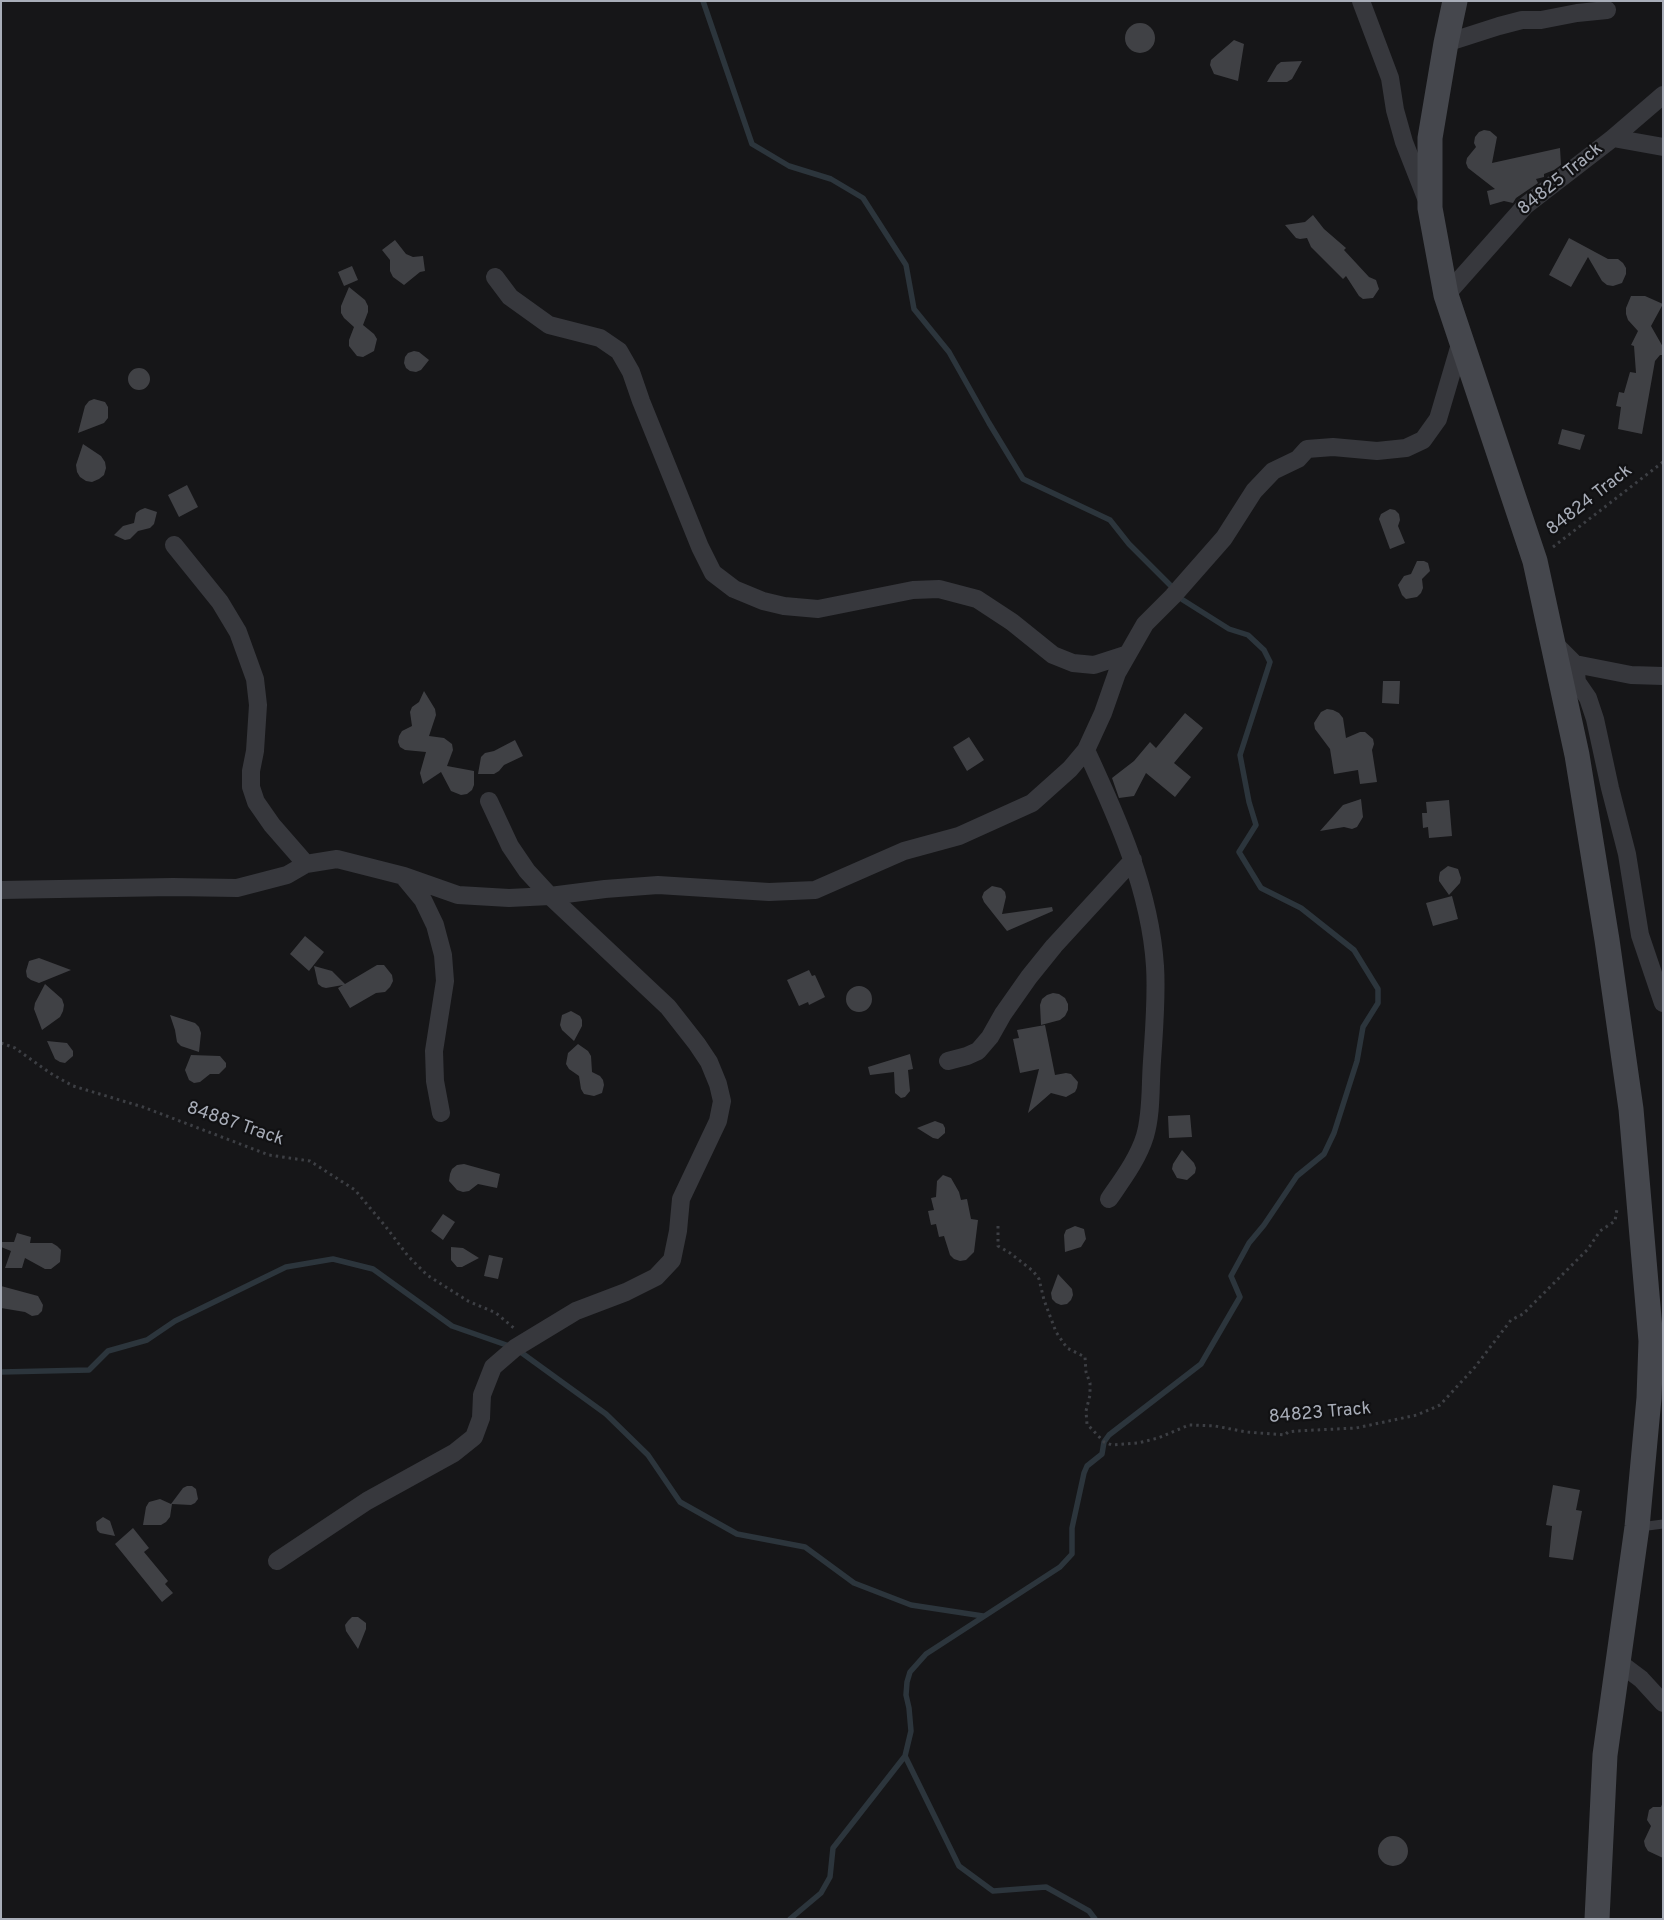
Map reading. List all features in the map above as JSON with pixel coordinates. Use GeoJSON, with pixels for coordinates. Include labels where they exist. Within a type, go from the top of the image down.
{"type":"FeatureCollection","features":[{"type":"Feature","properties":{"kind":"street"},"geometry":{"type":"LineString","coordinates":[[1361,1],[1390,78],[1395,110],[1404,142],[1430,208]]}},
{"type":"Feature","properties":{"kind":"street"},"geometry":{"type":"LineString","coordinates":[[1455,1],[1430,138],[1430,208],[1446,294],[1535,561],[1577,755],[1608,940],[1631,1109],[1651,1341],[1649,1398],[1637,1527],[1605,1755],[1597,1919]]}},
{"type":"Feature","properties":{"kind":"street"},"geometry":{"type":"LineString","coordinates":[[1446,43],[1522,20],[1541,20],[1577,13],[1607,10]]}},
{"type":"Feature","properties":{"kind":"street","name":"84825 Track"},"geometry":{"type":"LineString","coordinates":[[1446,294],[1525,206],[1613,138],[1663,95]]}},
{"type":"Feature","properties":{"kind":"street"},"geometry":{"type":"LineString","coordinates":[[1613,138],[1663,147]]}},
{"type":"Feature","properties":{"kind":"street"},"geometry":{"type":"LineString","coordinates":[[495,277],[510,297],[549,325],[600,338],[619,351],[631,372],[700,547],[713,573],[734,589],[763,601],[784,606],[818,609],[913,590],[940,589],[977,599],[1012,622],[1054,655],[1074,664],[1094,665],[1128,654]]}},
{"type":"Feature","properties":{"kind":"street"},"geometry":{"type":"LineString","coordinates":[[1,890],[173,887],[237,888],[287,874],[306,864],[337,859],[404,876],[458,895],[509,898],[550,896],[658,885],[769,892],[815,890],[904,851],[959,836],[1032,803],[1070,769],[1086,750],[1103,713],[1117,673],[1144,624],[1173,596],[1224,538],[1254,491],[1273,472],[1298,459],[1307,450],[1333,447],[1377,451],[1406,448],[1423,440],[1438,419],[1461,341]]}},
{"type":"Feature","properties":{"kind":"street"},"geometry":{"type":"LineString","coordinates":[[174,544],[220,602],[238,632],[255,679],[258,705],[251,788],[256,802],[272,825],[306,864]]}},
{"type":"Feature","properties":{"kind":"street"},"geometry":{"type":"LineString","coordinates":[[1552,640],[1574,664],[1577,682],[1588,698],[1595,719],[1627,854],[1640,935],[1663,1003]]}},
{"type":"Feature","properties":{"kind":"street"},"geometry":{"type":"LineString","coordinates":[[1574,664],[1631,675],[1663,676]]}},
{"type":"Feature","properties":{"kind":"street"},"geometry":{"type":"LineString","coordinates":[[1086,750],[1116,816],[1133,860],[1147,908],[1155,966],[1155,1027],[1150,1112],[1144,1138],[1131,1166],[1109,1199]]}},
{"type":"Feature","properties":{"kind":"street"},"geometry":{"type":"LineString","coordinates":[[277,1561],[367,1501],[454,1453],[474,1437],[482,1418],[482,1395],[493,1367],[515,1348],[576,1311],[626,1292],[656,1276],[672,1260],[678,1231],[681,1199],[718,1121],[722,1101],[718,1084],[697,1044],[668,1007],[550,896],[527,871],[510,846],[490,801]]}},
{"type":"Feature","properties":{"kind":"street"},"geometry":{"type":"LineString","coordinates":[[948,1061],[978,1051],[990,1037],[1003,1014],[1029,977],[1054,946],[1133,860]]}},
{"type":"Feature","properties":{"kind":"street"},"geometry":{"type":"LineString","coordinates":[[404,876],[424,900],[435,925],[443,955],[445,981],[434,1051],[435,1081],[441,1113]]}},
{"type":"Feature","properties":{"kind":"street"},"geometry":{"type":"LineString","coordinates":[[1617,1661],[1641,1679],[1663,1703]]}},
{"type":"Feature","properties":{"kind":"lane"},"geometry":{"type":"LineString","coordinates":[[1637,1527],[1663,1524]]}},
{"type":"Feature","properties":{"kind":"path","name":"84824 Track"},"geometry":{"type":"LineString","coordinates":[[1535,561],[1663,462]]}},
{"type":"Feature","properties":{"kind":"path","name":"84887 Track"},"geometry":{"type":"LineString","coordinates":[[1,1043],[15,1048],[50,1073],[73,1086],[143,1107],[269,1155],[310,1161],[355,1190],[408,1256],[427,1276],[468,1301],[496,1313],[529,1340]]}},
{"type":"Feature","properties":{"kind":"path","name":"84823 Track"},"geometry":{"type":"LineString","coordinates":[[998,1226],[998,1246],[1033,1271],[1039,1279],[1044,1300],[1056,1332],[1067,1348],[1085,1357],[1086,1372],[1090,1383],[1090,1395],[1086,1411],[1087,1424],[1104,1442],[1112,1445],[1129,1444],[1158,1438],[1189,1425],[1215,1426],[1246,1432],[1285,1435],[1288,1432],[1296,1431],[1356,1428],[1417,1415],[1440,1405],[1475,1367],[1511,1320],[1523,1314],[1588,1249],[1600,1231],[1615,1220],[1617,1209],[1625,1190],[1637,1189]]}},
{"type":"Feature","properties":{"kind":"building"},"geometry":{"type":"Polygon","coordinates":[[[1140,23],[1146,24],[1154,32],[1154,44],[1146,52],[1140,53],[1134,52],[1126,44],[1125,38],[1126,32],[1134,24],[1140,23]]]}},
{"type":"Feature","properties":{"kind":"building"},"geometry":{"type":"Polygon","coordinates":[[[1234,40],[1244,44],[1238,81],[1214,74],[1210,65],[1211,60],[1234,40]]]}},
{"type":"Feature","properties":{"kind":"building"},"geometry":{"type":"Polygon","coordinates":[[[1302,61],[1292,79],[1287,82],[1267,82],[1277,65],[1281,62],[1302,61]]]}},
{"type":"Feature","properties":{"kind":"building"},"geometry":{"type":"Polygon","coordinates":[[[1484,130],[1490,131],[1497,137],[1492,163],[1560,148],[1561,165],[1544,174],[1544,177],[1536,179],[1538,183],[1516,198],[1513,203],[1504,201],[1490,205],[1487,191],[1495,189],[1468,168],[1466,163],[1467,158],[1476,147],[1474,143],[1475,137],[1484,130]]]}},
{"type":"Feature","properties":{"kind":"building"},"geometry":{"type":"Polygon","coordinates":[[[1313,215],[1324,229],[1346,248],[1344,250],[1369,277],[1376,280],[1379,289],[1373,298],[1363,299],[1359,296],[1346,276],[1343,279],[1311,247],[1307,238],[1296,238],[1285,225],[1305,222],[1313,215]]]}},
{"type":"Feature","properties":{"kind":"building"},"geometry":{"type":"Polygon","coordinates":[[[1569,238],[1608,259],[1618,259],[1623,263],[1626,268],[1626,274],[1622,283],[1613,286],[1607,285],[1602,281],[1588,257],[1571,287],[1549,275],[1569,238]]]}},
{"type":"Feature","properties":{"kind":"building"},"geometry":{"type":"Polygon","coordinates":[[[395,240],[406,254],[413,257],[423,256],[425,271],[420,272],[404,285],[393,277],[390,271],[390,260],[382,250],[395,240]]]}},
{"type":"Feature","properties":{"kind":"building"},"geometry":{"type":"Polygon","coordinates":[[[352,266],[358,280],[344,286],[338,272],[352,266]]]}},
{"type":"Feature","properties":{"kind":"building"},"geometry":{"type":"Polygon","coordinates":[[[349,287],[365,300],[368,312],[363,325],[377,339],[374,351],[363,357],[357,356],[349,346],[349,340],[354,327],[341,313],[341,306],[349,287]]]}},
{"type":"Feature","properties":{"kind":"building"},"geometry":{"type":"Polygon","coordinates":[[[1631,296],[1645,296],[1663,304],[1651,326],[1663,347],[1663,355],[1660,355],[1655,361],[1642,434],[1618,429],[1621,407],[1616,406],[1619,392],[1624,393],[1630,372],[1636,373],[1634,346],[1631,345],[1638,331],[1628,320],[1626,314],[1626,308],[1631,296]]]}},
{"type":"Feature","properties":{"kind":"building"},"geometry":{"type":"Polygon","coordinates":[[[419,352],[429,360],[421,370],[416,372],[406,368],[404,363],[408,353],[419,352]]]}},
{"type":"Feature","properties":{"kind":"building"},"geometry":{"type":"Polygon","coordinates":[[[139,368],[147,371],[150,379],[147,387],[139,390],[131,387],[128,379],[131,371],[139,368]]]}},
{"type":"Feature","properties":{"kind":"building"},"geometry":{"type":"Polygon","coordinates":[[[94,399],[105,402],[108,407],[108,418],[104,423],[78,433],[85,406],[94,399]]]}},
{"type":"Feature","properties":{"kind":"building"},"geometry":{"type":"Polygon","coordinates":[[[1562,429],[1585,435],[1580,450],[1558,444],[1562,429]]]}},
{"type":"Feature","properties":{"kind":"building"},"geometry":{"type":"Polygon","coordinates":[[[83,444],[101,456],[105,462],[104,475],[92,482],[80,477],[77,472],[76,465],[83,444]]]}},
{"type":"Feature","properties":{"kind":"building"},"geometry":{"type":"Polygon","coordinates":[[[187,485],[198,507],[179,517],[168,495],[187,485]]]}},
{"type":"Feature","properties":{"kind":"building"},"geometry":{"type":"Polygon","coordinates":[[[145,508],[157,512],[154,524],[150,528],[138,531],[130,539],[125,540],[114,535],[123,526],[134,523],[136,513],[145,508]]]}},
{"type":"Feature","properties":{"kind":"building"},"geometry":{"type":"Polygon","coordinates":[[[1390,509],[1395,510],[1399,514],[1398,526],[1405,543],[1390,549],[1379,519],[1381,514],[1390,509]]]}},
{"type":"Feature","properties":{"kind":"building"},"geometry":{"type":"Polygon","coordinates":[[[1417,561],[1428,563],[1430,571],[1422,579],[1423,588],[1421,593],[1417,597],[1406,599],[1398,585],[1404,576],[1411,574],[1417,561]]]}},
{"type":"Feature","properties":{"kind":"building"},"geometry":{"type":"Polygon","coordinates":[[[1383,681],[1400,681],[1399,704],[1382,703],[1383,681]]]}},
{"type":"Feature","properties":{"kind":"building"},"geometry":{"type":"Polygon","coordinates":[[[424,691],[435,709],[436,715],[429,736],[444,738],[452,744],[453,750],[447,766],[474,771],[474,785],[467,794],[461,795],[451,791],[441,772],[423,784],[420,773],[426,752],[405,750],[400,747],[398,742],[399,736],[402,731],[412,726],[410,712],[412,707],[419,702],[424,691]]]}},
{"type":"Feature","properties":{"kind":"building"},"geometry":{"type":"Polygon","coordinates":[[[1327,709],[1339,713],[1343,718],[1346,738],[1360,732],[1365,732],[1373,739],[1372,750],[1377,782],[1360,784],[1358,770],[1334,774],[1330,749],[1315,729],[1314,723],[1321,712],[1327,709]]]}},
{"type":"Feature","properties":{"kind":"building"},"geometry":{"type":"Polygon","coordinates":[[[1185,713],[1203,728],[1174,763],[1191,777],[1175,797],[1146,773],[1134,796],[1119,798],[1112,778],[1134,761],[1150,742],[1156,748],[1185,713]]]}},
{"type":"Feature","properties":{"kind":"building"},"geometry":{"type":"Polygon","coordinates":[[[969,737],[984,760],[967,771],[953,747],[969,737]]]}},
{"type":"Feature","properties":{"kind":"building"},"geometry":{"type":"Polygon","coordinates":[[[515,740],[523,756],[504,765],[494,774],[478,774],[481,757],[485,753],[494,751],[515,740]]]}},
{"type":"Feature","properties":{"kind":"building"},"geometry":{"type":"Polygon","coordinates":[[[1361,799],[1363,817],[1357,827],[1320,831],[1343,805],[1361,799]]]}},
{"type":"Feature","properties":{"kind":"building"},"geometry":{"type":"Polygon","coordinates":[[[1449,800],[1452,836],[1429,838],[1428,827],[1423,828],[1422,813],[1427,813],[1426,802],[1449,800]]]}},
{"type":"Feature","properties":{"kind":"building"},"geometry":{"type":"Polygon","coordinates":[[[1448,866],[1458,869],[1461,878],[1460,883],[1449,895],[1439,881],[1440,872],[1448,866]]]}},
{"type":"Feature","properties":{"kind":"building"},"geometry":{"type":"Polygon","coordinates":[[[992,886],[1001,888],[1005,892],[1006,897],[1002,914],[1052,907],[1053,911],[1007,931],[982,897],[984,892],[992,886]]]}},
{"type":"Feature","properties":{"kind":"building"},"geometry":{"type":"Polygon","coordinates":[[[1452,896],[1458,919],[1433,926],[1426,903],[1452,896]]]}},
{"type":"Feature","properties":{"kind":"building"},"geometry":{"type":"Polygon","coordinates":[[[305,936],[324,952],[309,971],[290,954],[305,936]]]}},
{"type":"Feature","properties":{"kind":"building"},"geometry":{"type":"Polygon","coordinates":[[[39,958],[71,970],[39,983],[31,980],[27,977],[26,971],[29,961],[39,958]]]}},
{"type":"Feature","properties":{"kind":"building"},"geometry":{"type":"Polygon","coordinates":[[[377,965],[384,965],[392,975],[393,981],[390,987],[385,992],[376,993],[350,1008],[338,988],[343,985],[322,987],[318,984],[314,966],[332,971],[345,984],[377,965]]]}},
{"type":"Feature","properties":{"kind":"building"},"geometry":{"type":"Polygon","coordinates":[[[809,970],[812,976],[815,975],[825,997],[809,1005],[808,1002],[799,1006],[787,980],[809,970]]]}},
{"type":"Feature","properties":{"kind":"building"},"geometry":{"type":"Polygon","coordinates":[[[45,984],[62,999],[64,1005],[60,1017],[42,1030],[34,1009],[35,1003],[45,984]]]}},
{"type":"Feature","properties":{"kind":"building"},"geometry":{"type":"Polygon","coordinates":[[[859,986],[868,990],[872,999],[868,1008],[859,1012],[850,1008],[846,999],[850,990],[859,986]]]}},
{"type":"Feature","properties":{"kind":"building"},"geometry":{"type":"Polygon","coordinates":[[[1053,993],[1065,998],[1068,1010],[1060,1020],[1041,1025],[1040,1005],[1042,999],[1053,993]]]}},
{"type":"Feature","properties":{"kind":"building"},"geometry":{"type":"Polygon","coordinates":[[[571,1011],[580,1016],[582,1020],[582,1026],[574,1041],[562,1030],[560,1025],[562,1015],[571,1011]]]}},
{"type":"Feature","properties":{"kind":"building"},"geometry":{"type":"Polygon","coordinates":[[[170,1015],[195,1023],[199,1027],[201,1033],[199,1052],[181,1046],[177,1042],[170,1015]]]}},
{"type":"Feature","properties":{"kind":"building"},"geometry":{"type":"Polygon","coordinates":[[[1045,1025],[1055,1075],[1071,1074],[1078,1082],[1077,1088],[1075,1092],[1066,1097],[1051,1093],[1028,1113],[1039,1069],[1020,1073],[1013,1039],[1019,1038],[1017,1030],[1045,1025]]]}},
{"type":"Feature","properties":{"kind":"building"},"geometry":{"type":"Polygon","coordinates":[[[47,1041],[67,1043],[73,1051],[73,1056],[65,1063],[60,1062],[55,1059],[47,1041]]]}},
{"type":"Feature","properties":{"kind":"building"},"geometry":{"type":"Polygon","coordinates":[[[578,1044],[588,1051],[591,1056],[592,1072],[603,1080],[602,1093],[594,1096],[584,1094],[581,1089],[579,1076],[569,1069],[566,1064],[568,1053],[578,1044]]]}},
{"type":"Feature","properties":{"kind":"building"},"geometry":{"type":"Polygon","coordinates":[[[910,1054],[913,1069],[908,1070],[910,1091],[905,1097],[901,1098],[895,1093],[894,1072],[870,1075],[868,1067],[910,1054]]]}},
{"type":"Feature","properties":{"kind":"building"},"geometry":{"type":"Polygon","coordinates":[[[191,1055],[220,1056],[226,1063],[226,1067],[219,1074],[210,1074],[200,1082],[194,1083],[189,1080],[185,1070],[191,1055]]]}},
{"type":"Feature","properties":{"kind":"building"},"geometry":{"type":"Polygon","coordinates":[[[1190,1115],[1192,1137],[1169,1138],[1168,1116],[1190,1115]]]}},
{"type":"Feature","properties":{"kind":"building"},"geometry":{"type":"Polygon","coordinates":[[[935,1121],[943,1124],[945,1128],[945,1133],[938,1139],[917,1128],[935,1121]]]}},
{"type":"Feature","properties":{"kind":"building"},"geometry":{"type":"Polygon","coordinates":[[[1182,1150],[1196,1168],[1195,1173],[1187,1180],[1177,1178],[1172,1169],[1182,1150]]]}},
{"type":"Feature","properties":{"kind":"building"},"geometry":{"type":"Polygon","coordinates":[[[464,1164],[500,1174],[497,1188],[478,1184],[469,1191],[457,1190],[449,1181],[450,1174],[457,1165],[464,1164]]]}},
{"type":"Feature","properties":{"kind":"building"},"geometry":{"type":"Polygon","coordinates":[[[943,1175],[951,1178],[961,1200],[967,1199],[971,1219],[978,1220],[974,1252],[966,1260],[960,1261],[950,1255],[944,1236],[939,1237],[936,1224],[931,1225],[928,1211],[934,1210],[931,1198],[936,1197],[937,1181],[943,1175]]]}},
{"type":"Feature","properties":{"kind":"building"},"geometry":{"type":"Polygon","coordinates":[[[443,1214],[455,1222],[443,1240],[431,1231],[443,1214]]]}},
{"type":"Feature","properties":{"kind":"building"},"geometry":{"type":"Polygon","coordinates":[[[1075,1226],[1084,1229],[1086,1239],[1081,1247],[1065,1252],[1064,1235],[1066,1230],[1075,1226]]]}},
{"type":"Feature","properties":{"kind":"building"},"geometry":{"type":"Polygon","coordinates":[[[17,1233],[31,1237],[30,1243],[52,1243],[57,1246],[61,1250],[60,1262],[51,1269],[45,1269],[25,1258],[22,1268],[5,1268],[11,1251],[1,1247],[1,1242],[14,1242],[17,1233]]]}},
{"type":"Feature","properties":{"kind":"building"},"geometry":{"type":"Polygon","coordinates":[[[451,1247],[463,1248],[479,1258],[462,1267],[457,1267],[451,1260],[451,1247]]]}},
{"type":"Feature","properties":{"kind":"building"},"geometry":{"type":"Polygon","coordinates":[[[489,1255],[503,1258],[498,1279],[484,1276],[489,1255]]]}},
{"type":"Feature","properties":{"kind":"building"},"geometry":{"type":"Polygon","coordinates":[[[1058,1274],[1072,1289],[1073,1295],[1067,1304],[1061,1305],[1052,1299],[1051,1293],[1058,1274]]]}},
{"type":"Feature","properties":{"kind":"building"},"geometry":{"type":"Polygon","coordinates":[[[1,1286],[38,1296],[43,1305],[42,1311],[38,1315],[32,1316],[25,1312],[1,1308],[1,1286]]]}},
{"type":"Feature","properties":{"kind":"building"},"geometry":{"type":"Polygon","coordinates":[[[1553,1485],[1580,1490],[1576,1510],[1582,1511],[1573,1560],[1549,1557],[1552,1526],[1546,1525],[1553,1485]]]}},
{"type":"Feature","properties":{"kind":"building"},"geometry":{"type":"Polygon","coordinates":[[[192,1486],[196,1489],[198,1499],[195,1503],[191,1505],[172,1504],[170,1517],[166,1522],[161,1525],[143,1525],[146,1507],[149,1502],[160,1499],[171,1504],[183,1488],[192,1486]]]}},
{"type":"Feature","properties":{"kind":"building"},"geometry":{"type":"Polygon","coordinates":[[[103,1517],[110,1521],[115,1536],[100,1533],[97,1530],[96,1522],[103,1517]]]}},
{"type":"Feature","properties":{"kind":"building"},"geometry":{"type":"Polygon","coordinates":[[[133,1528],[149,1548],[144,1552],[168,1581],[165,1584],[173,1593],[162,1602],[115,1544],[133,1528]]]}},
{"type":"Feature","properties":{"kind":"building"},"geometry":{"type":"Polygon","coordinates":[[[352,1617],[358,1617],[366,1623],[366,1629],[358,1649],[346,1631],[345,1625],[352,1617]]]}},
{"type":"Feature","properties":{"kind":"building"},"geometry":{"type":"Polygon","coordinates":[[[1663,1802],[1663,1858],[1648,1851],[1644,1841],[1651,1826],[1647,1820],[1649,1810],[1653,1807],[1661,1807],[1663,1802]]]}},
{"type":"Feature","properties":{"kind":"building"},"geometry":{"type":"Polygon","coordinates":[[[1393,1836],[1404,1840],[1408,1851],[1404,1862],[1393,1866],[1382,1862],[1378,1851],[1382,1840],[1393,1836]]]}},
{"type":"Feature","properties":{"kind":"waterway"},"geometry":{"type":"LineString","coordinates":[[703,1],[752,144],[789,166],[831,179],[863,198],[906,265],[914,309],[949,352],[1023,479],[1110,520],[1129,544],[1171,586]]}},
{"type":"Feature","properties":{"kind":"waterway"},"geometry":{"type":"LineString","coordinates":[[790,1919],[821,1893],[830,1877],[833,1848],[905,1756],[911,1731],[906,1695],[910,1672],[926,1654],[1060,1567],[1072,1554],[1072,1528],[1087,1466],[1102,1454],[1104,1442],[1109,1435],[1201,1364],[1240,1297],[1231,1276],[1249,1243],[1264,1225],[1297,1176],[1324,1154],[1334,1133],[1357,1061],[1363,1027],[1378,1003],[1378,989],[1354,950],[1301,908],[1261,888],[1239,852],[1256,825],[1249,802],[1240,755],[1270,662],[1264,650],[1248,635],[1229,629],[1183,600]]}},
{"type":"Feature","properties":{"kind":"waterway"},"geometry":{"type":"LineString","coordinates":[[1,1372],[89,1370],[108,1351],[147,1340],[175,1321],[286,1267],[333,1259],[373,1269],[452,1326],[515,1348],[606,1414],[648,1455],[680,1502],[737,1534],[805,1547],[854,1583],[911,1605],[983,1616]]}},
{"type":"Feature","properties":{"kind":"waterway"},"geometry":{"type":"LineString","coordinates":[[905,1756],[959,1866],[993,1891],[1046,1887],[1089,1911],[1095,1919]]}}]}
